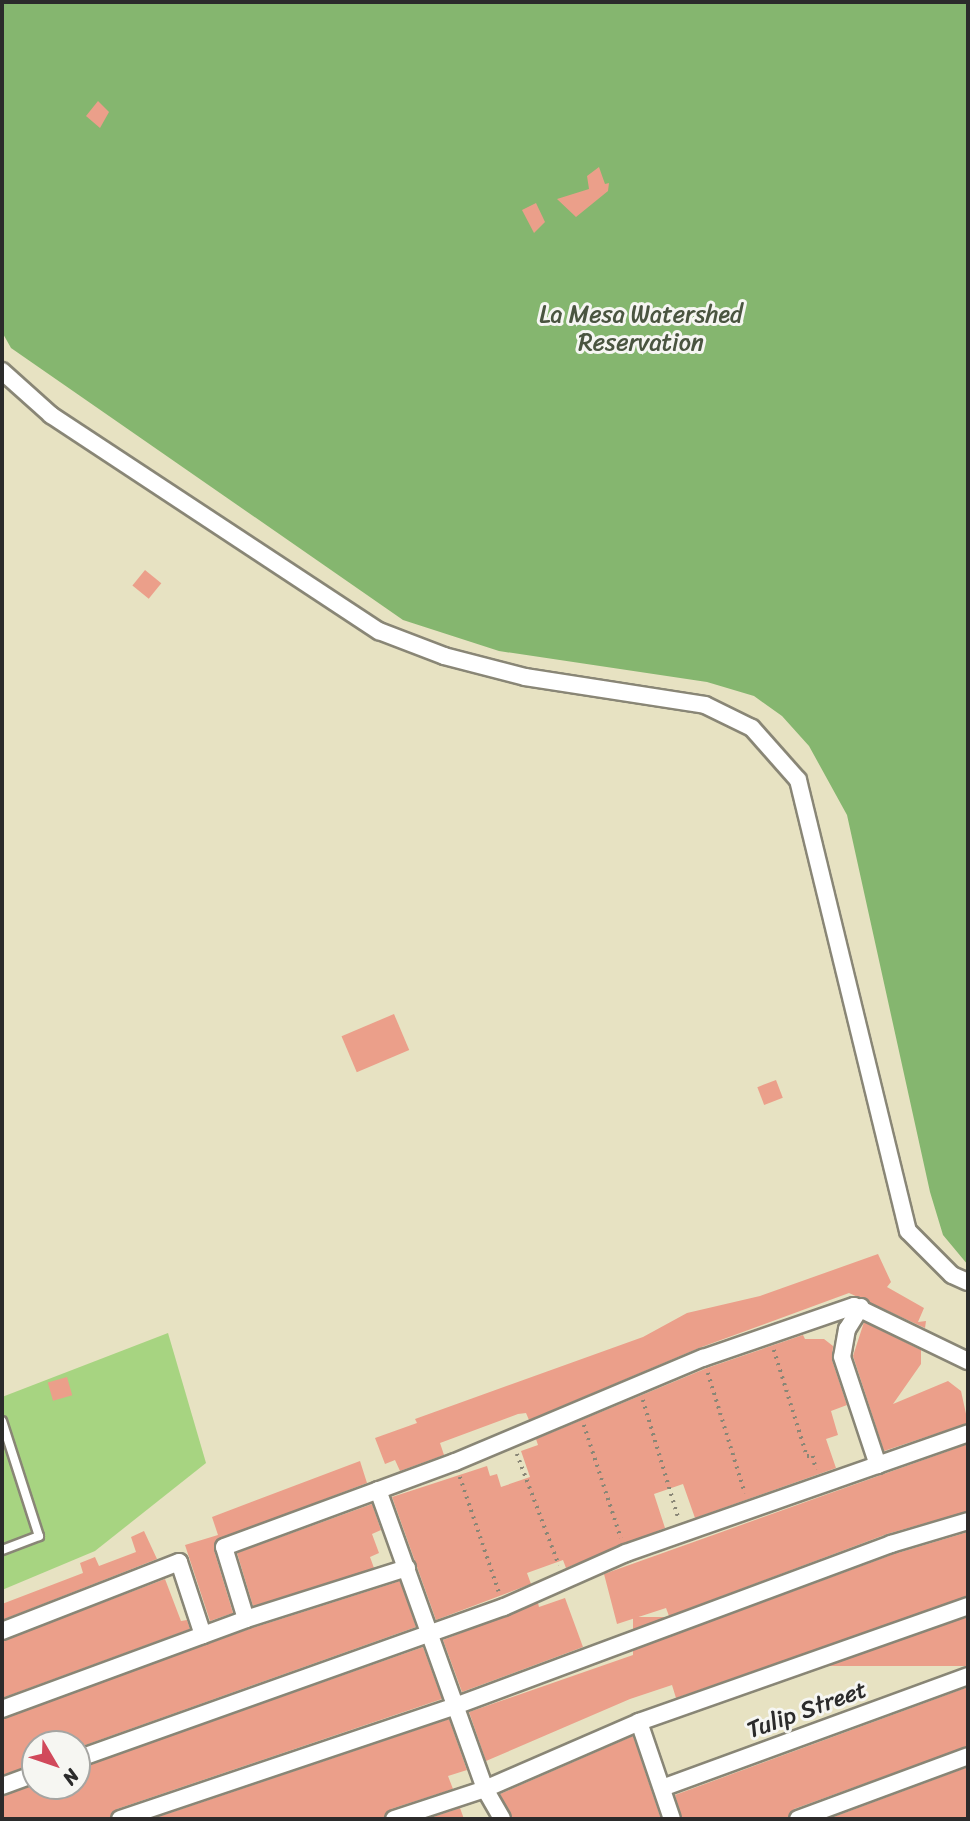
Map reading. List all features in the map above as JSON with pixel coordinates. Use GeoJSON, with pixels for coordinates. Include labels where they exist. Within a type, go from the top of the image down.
{"type":"FeatureCollection","features":[{"type":"Feature","properties":{"kind":"street"},"geometry":{"type":"LineString","coordinates":[[2,371],[51,415],[379,631],[444,656],[525,677],[705,705],[752,728],[798,780],[908,1231],[952,1275],[968,1282]]}},
{"type":"Feature","properties":{"kind":"street"},"geometry":{"type":"LineString","coordinates":[[861,1307],[847,1329],[842,1357],[878,1465]]}},
{"type":"Feature","properties":{"kind":"street"},"geometry":{"type":"LineString","coordinates":[[246,1619],[224,1547],[455,1462],[638,1382],[703,1358],[770,1338],[837,1311],[861,1307],[968,1361]]}},
{"type":"Feature","properties":{"kind":"street"},"geometry":{"type":"LineString","coordinates":[[91,1754],[504,1607],[626,1553],[968,1433]]}},
{"type":"Feature","properties":{"kind":"street"},"geometry":{"type":"LineString","coordinates":[[378,1490],[458,1705],[485,1789],[502,1819]]}},
{"type":"Feature","properties":{"kind":"street"},"geometry":{"type":"LineString","coordinates":[[120,1819],[458,1705],[891,1544],[968,1521]]}},
{"type":"Feature","properties":{"kind":"street"},"geometry":{"type":"LineString","coordinates":[[2,1631],[179,1562],[203,1635]]}},
{"type":"Feature","properties":{"kind":"street"},"geometry":{"type":"LineString","coordinates":[[2,1709],[246,1619],[407,1567]]}},
{"type":"Feature","properties":{"kind":"street"},"geometry":{"type":"LineString","coordinates":[[394,1819],[485,1789],[639,1722],[968,1606]]}},
{"type":"Feature","properties":{"kind":"street","name":"Tulip Street"},"geometry":{"type":"LineString","coordinates":[[662,1788],[968,1676]]}},
{"type":"Feature","properties":{"kind":"street"},"geometry":{"type":"LineString","coordinates":[[639,1722],[672,1819]]}},
{"type":"Feature","properties":{"kind":"street"},"geometry":{"type":"LineString","coordinates":[[798,1819],[968,1756]]}},
{"type":"Feature","properties":{"kind":"street"},"geometry":{"type":"LineString","coordinates":[[2,1786],[21,1779]]}},
{"type":"Feature","properties":{"kind":"lane"},"geometry":{"type":"LineString","coordinates":[[2,1421],[39,1536],[2,1550]]}},
{"type":"Feature","properties":{"kind":"path"},"geometry":{"type":"LineString","coordinates":[[770,1338],[820,1485]]}},
{"type":"Feature","properties":{"kind":"path"},"geometry":{"type":"LineString","coordinates":[[703,1358],[750,1508]]}},
{"type":"Feature","properties":{"kind":"path"},"geometry":{"type":"LineString","coordinates":[[638,1382],[682,1533]]}},
{"type":"Feature","properties":{"kind":"path"},"geometry":{"type":"LineString","coordinates":[[578,1408],[626,1553]]}},
{"type":"Feature","properties":{"kind":"path"},"geometry":{"type":"LineString","coordinates":[[511,1437],[565,1580]]}},
{"type":"Feature","properties":{"kind":"path"},"geometry":{"type":"LineString","coordinates":[[455,1462],[504,1607]]}},
{"type":"Feature","properties":{"kind":"green space","name":"La Mesa Watershed Reservation"},"geometry":{"type":"Polygon","coordinates":[[[2,2],[968,2],[968,1265],[943,1235],[930,1192],[847,815],[809,746],[782,716],[754,696],[707,682],[499,651],[403,620],[11,348],[2,332],[2,2]]]}},
{"type":"Feature","properties":{"kind":"green space"},"geometry":{"type":"Polygon","coordinates":[[[168,1333],[206,1463],[95,1551],[2,1590],[2,1397],[168,1333]]]}},
{"type":"Feature","properties":{"kind":"building"},"geometry":{"type":"Polygon","coordinates":[[[98,101],[109,112],[100,128],[86,116],[98,101]]]}},
{"type":"Feature","properties":{"kind":"building"},"geometry":{"type":"Polygon","coordinates":[[[599,167],[605,184],[609,183],[608,191],[576,217],[557,199],[589,189],[587,176],[599,167]]]}},
{"type":"Feature","properties":{"kind":"building"},"geometry":{"type":"Polygon","coordinates":[[[536,203],[545,222],[534,233],[522,210],[536,203]]]}},
{"type":"Feature","properties":{"kind":"building"},"geometry":{"type":"Polygon","coordinates":[[[145,570],[161,583],[149,599],[132,586],[145,570]]]}},
{"type":"Feature","properties":{"kind":"building"},"geometry":{"type":"Polygon","coordinates":[[[394,1014],[409,1050],[357,1072],[342,1036],[394,1014]]]}},
{"type":"Feature","properties":{"kind":"building"},"geometry":{"type":"Polygon","coordinates":[[[776,1080],[783,1098],[764,1105],[757,1087],[776,1080]]]}},
{"type":"Feature","properties":{"kind":"building"},"geometry":{"type":"Polygon","coordinates":[[[878,1254],[891,1282],[887,1287],[924,1308],[918,1322],[926,1321],[925,1328],[849,1293],[699,1348],[529,1420],[526,1413],[518,1414],[440,1443],[444,1455],[400,1471],[395,1460],[385,1464],[375,1438],[417,1423],[415,1419],[643,1337],[687,1313],[760,1296],[878,1254]]]}},
{"type":"Feature","properties":{"kind":"building"},"geometry":{"type":"Polygon","coordinates":[[[864,1322],[921,1350],[921,1364],[893,1404],[948,1381],[961,1391],[968,1423],[884,1451],[853,1356],[864,1322]]]}},
{"type":"Feature","properties":{"kind":"building"},"geometry":{"type":"Polygon","coordinates":[[[803,1335],[805,1339],[824,1339],[833,1346],[832,1360],[847,1405],[831,1411],[838,1435],[826,1439],[836,1468],[695,1518],[683,1484],[654,1494],[665,1528],[566,1568],[563,1560],[527,1573],[531,1584],[436,1620],[392,1497],[487,1466],[490,1476],[497,1474],[501,1487],[530,1477],[521,1451],[538,1445],[536,1439],[707,1368],[803,1335]]]}},
{"type":"Feature","properties":{"kind":"building"},"geometry":{"type":"Polygon","coordinates":[[[67,1377],[72,1395],[53,1401],[48,1383],[67,1377]]]}},
{"type":"Feature","properties":{"kind":"building"},"geometry":{"type":"Polygon","coordinates":[[[968,1444],[968,1511],[887,1534],[669,1616],[666,1608],[617,1624],[604,1574],[968,1444]]]}},
{"type":"Feature","properties":{"kind":"building"},"geometry":{"type":"Polygon","coordinates":[[[360,1461],[367,1483],[217,1540],[214,1550],[233,1613],[210,1621],[185,1545],[218,1535],[212,1517],[360,1461]]]}},
{"type":"Feature","properties":{"kind":"building"},"geometry":{"type":"Polygon","coordinates":[[[372,1504],[381,1530],[372,1534],[379,1553],[370,1557],[374,1568],[253,1606],[237,1553],[372,1504]]]}},
{"type":"Feature","properties":{"kind":"building"},"geometry":{"type":"Polygon","coordinates":[[[144,1531],[157,1559],[2,1620],[2,1604],[83,1573],[80,1563],[95,1557],[99,1566],[136,1552],[131,1537],[144,1531]]]}},
{"type":"Feature","properties":{"kind":"building"},"geometry":{"type":"Polygon","coordinates":[[[968,1532],[968,1596],[676,1698],[672,1685],[630,1699],[486,1761],[469,1712],[656,1647],[675,1635],[894,1554],[968,1532]]]}},
{"type":"Feature","properties":{"kind":"building"},"geometry":{"type":"Polygon","coordinates":[[[165,1579],[181,1621],[187,1620],[190,1629],[2,1698],[2,1641],[165,1579]]]}},
{"type":"Feature","properties":{"kind":"building"},"geometry":{"type":"Polygon","coordinates":[[[400,1581],[416,1627],[91,1743],[91,1730],[21,1730],[21,1769],[2,1775],[2,1719],[249,1629],[400,1581]]]}},
{"type":"Feature","properties":{"kind":"building"},"geometry":{"type":"Polygon","coordinates":[[[565,1598],[583,1647],[462,1692],[443,1640],[538,1603],[539,1607],[565,1598]]]}},
{"type":"Feature","properties":{"kind":"building"},"geometry":{"type":"Polygon","coordinates":[[[633,1617],[968,1617],[968,1666],[633,1666],[633,1617]]]}},
{"type":"Feature","properties":{"kind":"building"},"geometry":{"type":"Polygon","coordinates":[[[423,1647],[442,1699],[117,1809],[110,1819],[2,1819],[2,1796],[21,1790],[21,1800],[91,1800],[91,1764],[423,1647]]]}},
{"type":"Feature","properties":{"kind":"building"},"geometry":{"type":"Polygon","coordinates":[[[968,1687],[968,1746],[794,1809],[788,1819],[682,1819],[675,1795],[968,1687]]]}},
{"type":"Feature","properties":{"kind":"building"},"geometry":{"type":"Polygon","coordinates":[[[449,1719],[467,1770],[448,1776],[453,1789],[391,1809],[384,1819],[152,1819],[449,1719]]]}},
{"type":"Feature","properties":{"kind":"building"},"geometry":{"type":"Polygon","coordinates":[[[633,1736],[661,1819],[512,1819],[500,1794],[633,1736]]]}},
{"type":"Feature","properties":{"kind":"building"},"geometry":{"type":"Polygon","coordinates":[[[968,1767],[968,1819],[828,1819],[968,1767]]]}},
{"type":"Feature","properties":{"kind":"building"},"geometry":{"type":"Polygon","coordinates":[[[460,1808],[464,1819],[427,1819],[460,1808]]]}}]}
